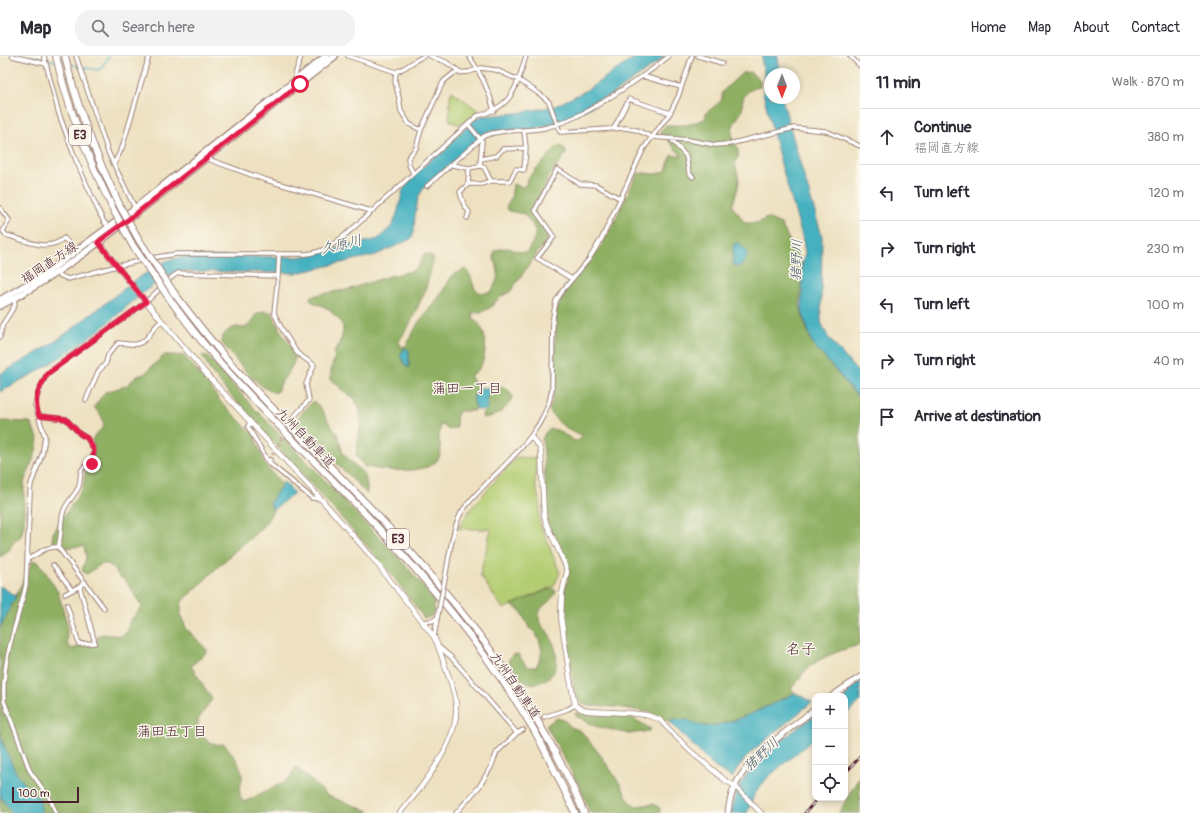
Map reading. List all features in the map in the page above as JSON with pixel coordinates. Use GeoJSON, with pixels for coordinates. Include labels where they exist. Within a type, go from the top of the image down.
{"type":"FeatureCollection","features":[{"type":"Feature","properties":{"kind":"highway","name":"九州自動車道"},"geometry":{"type":"LineString","coordinates":[[56,56],[65,93],[94,169],[133,246],[169,298],[215,358],[372,521],[454,615],[490,664],[533,730],[558,775],[576,813]]}},
{"type":"Feature","properties":{"kind":"highway","name":"九州自動車道"},"geometry":{"type":"LineString","coordinates":[[65,56],[83,121],[121,208],[142,246],[174,293],[233,366],[377,515],[460,610],[496,659],[540,726],[565,771],[584,813]]}},
{"type":"Feature","properties":{"kind":"main road","name":"福岡直方線"},"geometry":{"type":"LineString","coordinates":[[96,240],[109,227],[326,56]]}},
{"type":"Feature","properties":{"kind":"main road","name":"福岡直方線"},"geometry":{"type":"LineString","coordinates":[[0,300],[43,275],[96,240],[205,158],[335,56]]}},
{"type":"Feature","properties":{"kind":"main road","name":"福岡直方線"},"geometry":{"type":"LineString","coordinates":[[0,306],[57,272],[78,253]]}},
{"type":"Feature","properties":{"kind":"main road"},"geometry":{"type":"LineString","coordinates":[[836,693],[860,677]]}},
{"type":"Feature","properties":{"kind":"main road"},"geometry":{"type":"LineString","coordinates":[[728,813],[743,773],[754,760],[812,712]]}},
{"type":"Feature","properties":{"kind":"street"},"geometry":{"type":"LineString","coordinates":[[12,56],[46,64]]}},
{"type":"Feature","properties":{"kind":"street"},"geometry":{"type":"LineString","coordinates":[[44,56],[59,114],[75,158],[98,210],[104,222],[109,227]]}},
{"type":"Feature","properties":{"kind":"street"},"geometry":{"type":"LineString","coordinates":[[76,56],[108,152],[134,208]]}},
{"type":"Feature","properties":{"kind":"street"},"geometry":{"type":"LineString","coordinates":[[114,164],[122,148],[149,56]]}},
{"type":"Feature","properties":{"kind":"street"},"geometry":{"type":"LineString","coordinates":[[297,79],[295,75],[301,56]]}},
{"type":"Feature","properties":{"kind":"street"},"geometry":{"type":"LineString","coordinates":[[348,56],[396,72],[403,70],[424,56]]}},
{"type":"Feature","properties":{"kind":"street"},"geometry":{"type":"LineString","coordinates":[[430,56],[446,62],[460,72]]}},
{"type":"Feature","properties":{"kind":"street"},"geometry":{"type":"LineString","coordinates":[[468,56],[478,69],[492,102],[494,111]]}},
{"type":"Feature","properties":{"kind":"street"},"geometry":{"type":"LineString","coordinates":[[57,272],[59,275],[68,279],[117,266],[177,254],[279,256],[307,254],[329,248],[350,231],[477,116],[494,111],[508,100],[519,80],[526,56]]}},
{"type":"Feature","properties":{"kind":"street"},"geometry":{"type":"LineString","coordinates":[[427,186],[480,139],[491,133],[524,131],[557,125],[604,102],[654,69],[668,56]]}},
{"type":"Feature","properties":{"kind":"street"},"geometry":{"type":"LineString","coordinates":[[434,637],[445,578],[461,512],[531,437],[546,411],[551,398],[554,309],[556,301],[562,290],[589,259],[602,238],[644,148],[670,113],[692,56]]}},
{"type":"Feature","properties":{"kind":"street"},"geometry":{"type":"LineString","coordinates":[[698,56],[722,63]]}},
{"type":"Feature","properties":{"kind":"street"},"geometry":{"type":"LineString","coordinates":[[850,56],[860,66]]}},
{"type":"Feature","properties":{"kind":"street"},"geometry":{"type":"LineString","coordinates":[[413,173],[409,165],[408,158],[416,148],[421,130],[444,81],[454,72],[464,73],[481,68],[496,70],[519,80],[541,95],[549,102],[560,132],[598,131],[614,128],[637,130],[652,137],[714,144],[728,144],[792,129],[826,131],[860,146]]}},
{"type":"Feature","properties":{"kind":"street"},"geometry":{"type":"LineString","coordinates":[[396,72],[394,81],[401,111],[409,124],[421,130]]}},
{"type":"Feature","properties":{"kind":"street"},"geometry":{"type":"LineString","coordinates":[[642,76],[681,87]]}},
{"type":"Feature","properties":{"kind":"street"},"geometry":{"type":"LineString","coordinates":[[614,128],[629,99],[670,113]]}},
{"type":"Feature","properties":{"kind":"street"},"geometry":{"type":"LineString","coordinates":[[468,124],[482,141],[480,166]]}},
{"type":"Feature","properties":{"kind":"street"},"geometry":{"type":"LineString","coordinates":[[468,184],[481,184],[491,180],[510,181],[516,169],[524,170],[526,148],[524,131]]}},
{"type":"Feature","properties":{"kind":"street"},"geometry":{"type":"LineString","coordinates":[[670,138],[686,156],[689,173],[693,177]]}},
{"type":"Feature","properties":{"kind":"street"},"geometry":{"type":"LineString","coordinates":[[480,159],[496,156],[503,149],[526,148]]}},
{"type":"Feature","properties":{"kind":"street"},"geometry":{"type":"LineString","coordinates":[[205,158],[271,181],[371,211]]}},
{"type":"Feature","properties":{"kind":"street"},"geometry":{"type":"LineString","coordinates":[[452,165],[469,168],[484,166],[491,180]]}},
{"type":"Feature","properties":{"kind":"street"},"geometry":{"type":"LineString","coordinates":[[468,218],[469,212],[464,205],[460,192],[468,184],[469,168]]}},
{"type":"Feature","properties":{"kind":"street"},"geometry":{"type":"LineString","coordinates":[[572,279],[537,258],[554,237],[535,210],[557,169],[580,184],[596,185],[621,200]]}},
{"type":"Feature","properties":{"kind":"street"},"geometry":{"type":"LineString","coordinates":[[0,208],[9,220],[3,231],[6,235],[45,246],[59,242],[64,238],[78,253]]}},
{"type":"Feature","properties":{"kind":"street"},"geometry":{"type":"LineString","coordinates":[[96,240],[208,376],[371,556],[434,637],[439,647],[454,695],[456,708],[453,730],[439,759],[420,788],[400,813]]}},
{"type":"Feature","properties":{"kind":"street"},"geometry":{"type":"LineString","coordinates":[[279,256],[274,313],[297,353],[314,365],[306,384],[309,400],[293,418]]}},
{"type":"Feature","properties":{"kind":"street"},"geometry":{"type":"LineString","coordinates":[[56,813],[50,799],[30,771],[4,701],[4,678],[11,639],[24,597],[28,559],[30,488],[42,455],[45,436],[35,405],[39,390],[47,374],[146,302],[172,277],[178,274],[278,276]]}},
{"type":"Feature","properties":{"kind":"street"},"geometry":{"type":"LineString","coordinates":[[0,337],[3,324],[15,305],[14,299]]}},
{"type":"Feature","properties":{"kind":"street"},"geometry":{"type":"LineString","coordinates":[[86,400],[98,372],[106,363],[108,355],[115,346],[118,343],[136,344],[145,341],[156,324],[162,321]]}},
{"type":"Feature","properties":{"kind":"street"},"geometry":{"type":"LineString","coordinates":[[39,416],[66,419],[80,434],[87,438],[94,450],[92,464],[84,467],[81,472],[78,488],[65,506],[58,547]]}},
{"type":"Feature","properties":{"kind":"street"},"geometry":{"type":"LineString","coordinates":[[250,421],[248,427],[270,461],[312,498],[321,499]]}},
{"type":"Feature","properties":{"kind":"street"},"geometry":{"type":"LineString","coordinates":[[531,437],[540,446],[544,516],[567,572],[562,593],[561,617],[575,704],[581,709],[588,711],[629,713],[659,719],[689,750],[726,781],[737,788],[761,813]]}},
{"type":"Feature","properties":{"kind":"street"},"geometry":{"type":"LineString","coordinates":[[28,559],[38,555],[43,549],[58,547]]}},
{"type":"Feature","properties":{"kind":"street"},"geometry":{"type":"LineString","coordinates":[[58,547],[104,608]]}},
{"type":"Feature","properties":{"kind":"street"},"geometry":{"type":"LineString","coordinates":[[53,566],[72,590]]}},
{"type":"Feature","properties":{"kind":"street"},"geometry":{"type":"LineString","coordinates":[[65,594],[85,582]]}},
{"type":"Feature","properties":{"kind":"street"},"geometry":{"type":"LineString","coordinates":[[67,605],[79,644],[95,643],[80,586]]}},
{"type":"Feature","properties":{"kind":"street"},"geometry":{"type":"LineString","coordinates":[[422,622],[432,621],[438,616]]}},
{"type":"Feature","properties":{"kind":"street"},"geometry":{"type":"LineString","coordinates":[[439,647],[451,657],[517,733]]}},
{"type":"Feature","properties":{"kind":"street"},"geometry":{"type":"LineString","coordinates":[[544,717],[568,709],[575,704]]}},
{"type":"Feature","properties":{"kind":"street"},"geometry":{"type":"LineString","coordinates":[[456,813],[479,787],[491,767],[497,752],[517,733],[523,730]]}},
{"type":"Feature","properties":{"kind":"green space"},"geometry":{"type":"Polygon","coordinates":[[[750,72],[760,80],[760,87],[750,90],[745,95],[742,111],[735,122],[732,131],[738,151],[735,163],[739,180],[732,207],[745,223],[758,223],[767,218],[781,224],[802,265],[800,304],[803,318],[812,343],[860,400],[860,645],[831,655],[810,666],[791,688],[795,693],[746,716],[720,724],[700,726],[688,720],[672,719],[671,723],[652,713],[618,707],[588,706],[578,700],[575,695],[563,611],[565,587],[568,579],[567,567],[544,512],[544,451],[542,440],[545,433],[550,429],[557,430],[575,441],[580,440],[582,435],[564,426],[549,410],[553,400],[556,314],[559,304],[569,286],[601,246],[637,174],[656,174],[666,171],[671,155],[682,156],[660,132],[666,125],[687,125],[705,119],[706,113],[722,100],[722,92],[742,73],[750,72]]]}},
{"type":"Feature","properties":{"kind":"green space"},"geometry":{"type":"Polygon","coordinates":[[[452,91],[479,111],[463,123],[457,124],[449,120],[450,96],[452,91]]]}},
{"type":"Feature","properties":{"kind":"green space"},"geometry":{"type":"Polygon","coordinates":[[[559,145],[565,149],[566,154],[551,174],[533,209],[549,234],[548,238],[510,292],[500,297],[491,307],[482,312],[472,313],[473,318],[482,328],[485,342],[482,364],[478,370],[470,376],[478,388],[474,398],[474,411],[459,411],[456,418],[457,427],[449,430],[441,424],[439,440],[441,453],[436,462],[428,467],[395,470],[365,467],[356,456],[361,422],[360,411],[354,397],[347,394],[330,378],[335,357],[334,353],[342,337],[343,328],[338,319],[326,308],[316,304],[310,299],[311,296],[350,289],[386,277],[412,271],[418,267],[424,254],[433,257],[425,291],[410,324],[399,341],[400,345],[403,347],[406,346],[418,323],[439,297],[452,275],[465,269],[469,273],[476,290],[484,293],[491,292],[498,276],[498,270],[494,259],[495,251],[509,248],[518,252],[527,252],[535,237],[534,229],[524,214],[511,211],[506,207],[511,199],[513,184],[522,187],[525,186],[531,174],[559,145]]]}},
{"type":"Feature","properties":{"kind":"green space"},"geometry":{"type":"Polygon","coordinates":[[[265,311],[273,314],[280,330],[296,354],[291,368],[276,393],[261,385],[254,379],[239,364],[221,342],[224,335],[228,331],[236,327],[246,327],[251,323],[257,314],[265,311]]]}},
{"type":"Feature","properties":{"kind":"green space"},"geometry":{"type":"Polygon","coordinates":[[[165,355],[184,356],[206,381],[219,400],[254,435],[266,466],[282,484],[270,503],[273,510],[266,523],[227,558],[181,603],[181,616],[186,628],[208,651],[191,666],[212,699],[198,720],[198,731],[212,743],[224,744],[235,758],[242,774],[240,795],[244,802],[288,780],[296,767],[328,796],[369,811],[367,813],[42,813],[39,806],[40,802],[20,779],[6,751],[0,731],[0,628],[33,561],[39,562],[58,592],[67,623],[67,643],[69,647],[74,649],[78,646],[97,645],[97,637],[101,634],[122,636],[128,631],[129,622],[142,607],[127,582],[118,575],[113,567],[107,564],[101,564],[87,574],[82,571],[86,557],[84,546],[62,548],[52,541],[53,533],[83,488],[85,474],[93,452],[92,439],[104,426],[102,417],[94,407],[105,392],[126,386],[137,376],[144,374],[165,355]]]}},
{"type":"Feature","properties":{"kind":"green space"},"geometry":{"type":"Polygon","coordinates":[[[202,355],[207,356],[253,407],[407,567],[434,600],[434,612],[430,617],[424,618],[386,567],[225,389],[210,370],[202,355]]]}},
{"type":"Feature","properties":{"kind":"green space"},"geometry":{"type":"Polygon","coordinates":[[[496,385],[506,388],[513,397],[501,412],[493,416],[483,418],[482,414],[487,409],[487,397],[490,388],[496,385]]]}},
{"type":"Feature","properties":{"kind":"green space"},"geometry":{"type":"Polygon","coordinates":[[[313,401],[320,407],[338,435],[343,453],[365,475],[367,494],[296,423],[296,420],[313,401]]]}},
{"type":"Feature","properties":{"kind":"green space"},"geometry":{"type":"Polygon","coordinates":[[[0,421],[30,422],[38,438],[36,451],[24,482],[24,524],[21,536],[13,543],[8,552],[0,557],[0,421]]]}},
{"type":"Feature","properties":{"kind":"green space"},"geometry":{"type":"Polygon","coordinates":[[[516,457],[537,458],[535,484],[540,502],[539,521],[560,573],[554,586],[503,609],[480,575],[491,529],[458,529],[469,511],[516,457]]]}},
{"type":"Feature","properties":{"kind":"green space"},"geometry":{"type":"Polygon","coordinates":[[[552,588],[556,591],[551,599],[540,610],[539,620],[553,642],[557,662],[553,674],[542,682],[534,684],[524,682],[508,661],[512,655],[518,654],[527,667],[536,667],[542,650],[535,632],[529,628],[521,611],[511,605],[552,588]]]}},
{"type":"Feature","properties":{"kind":"green space"},"geometry":{"type":"Polygon","coordinates":[[[575,713],[629,716],[651,729],[649,731],[629,734],[595,726],[576,716],[575,713]]]}},
{"type":"Feature","properties":{"kind":"green space"},"geometry":{"type":"Polygon","coordinates":[[[557,718],[564,720],[571,727],[581,731],[602,757],[628,799],[635,806],[654,804],[660,808],[660,813],[590,813],[582,791],[546,725],[557,718]]]}},
{"type":"Feature","properties":{"kind":"green space"},"geometry":{"type":"Polygon","coordinates":[[[860,775],[860,813],[839,813],[846,801],[848,801],[848,797],[860,775]]]}},
{"type":"Feature","properties":{"kind":"green space"},"geometry":{"type":"Polygon","coordinates":[[[0,796],[12,813],[0,813],[0,796]]]}},
{"type":"Feature","properties":{"kind":"water"},"geometry":{"type":"Polygon","coordinates":[[[637,56],[666,56],[607,98],[558,122],[542,127],[528,129],[487,132],[481,136],[423,189],[418,198],[414,232],[411,239],[376,255],[297,273],[178,271],[167,276],[147,290],[99,330],[68,352],[35,373],[0,392],[0,374],[60,338],[138,278],[166,261],[187,256],[300,257],[378,239],[392,226],[397,214],[403,190],[412,177],[475,119],[482,116],[518,113],[555,106],[585,91],[637,56]]]}},
{"type":"Feature","properties":{"kind":"water"},"geometry":{"type":"Polygon","coordinates":[[[762,56],[778,56],[779,68],[764,68],[764,71],[762,56]]]}},
{"type":"Feature","properties":{"kind":"water"},"geometry":{"type":"Polygon","coordinates":[[[764,71],[764,97],[763,93],[764,71]]]}},
{"type":"Feature","properties":{"kind":"water"},"geometry":{"type":"Polygon","coordinates":[[[766,104],[784,104],[822,236],[821,322],[828,337],[860,375],[860,399],[812,343],[802,311],[802,267],[805,252],[802,236],[781,164],[766,104]]]}},
{"type":"Feature","properties":{"kind":"water"},"geometry":{"type":"Polygon","coordinates":[[[735,243],[738,243],[747,252],[745,260],[738,267],[733,264],[733,247],[735,243]]]}},
{"type":"Feature","properties":{"kind":"water"},"geometry":{"type":"Polygon","coordinates":[[[404,348],[409,350],[409,368],[400,356],[404,348]]]}},
{"type":"Feature","properties":{"kind":"water"},"geometry":{"type":"Polygon","coordinates":[[[478,388],[490,388],[487,397],[487,409],[485,411],[475,408],[474,398],[478,388]]]}},
{"type":"Feature","properties":{"kind":"water"},"geometry":{"type":"Polygon","coordinates":[[[284,482],[294,493],[273,510],[270,503],[284,482]]]}},
{"type":"Feature","properties":{"kind":"water"},"geometry":{"type":"Polygon","coordinates":[[[0,586],[16,596],[0,628],[0,586]]]}},
{"type":"Feature","properties":{"kind":"water"},"geometry":{"type":"Polygon","coordinates":[[[860,681],[860,702],[848,712],[848,693],[844,693],[860,681]]]}},
{"type":"Feature","properties":{"kind":"water"},"geometry":{"type":"Polygon","coordinates":[[[795,693],[812,702],[750,753],[737,769],[733,777],[714,767],[671,723],[672,719],[687,720],[705,726],[729,722],[795,693]]]}},
{"type":"Feature","properties":{"kind":"water"},"geometry":{"type":"Polygon","coordinates":[[[812,717],[812,740],[768,777],[755,793],[747,813],[731,813],[739,787],[747,774],[764,755],[812,717]]]}},
{"type":"Feature","properties":{"kind":"water"},"geometry":{"type":"Polygon","coordinates":[[[0,731],[3,743],[14,769],[32,795],[39,797],[42,813],[12,813],[0,796],[0,731]]]}},
{"type":"Feature","properties":{"kind":"waterway"},"geometry":{"type":"LineString","coordinates":[[31,56],[55,61]]}},
{"type":"Feature","properties":{"kind":"waterway"},"geometry":{"type":"LineString","coordinates":[[68,64],[97,70],[101,68],[109,56]]}},
{"type":"Feature","properties":{"kind":"tunnel"},"geometry":{"type":"LineString","coordinates":[[270,460],[293,418]]}},
{"type":"Feature","properties":{"kind":"tunnel"},"geometry":{"type":"LineString","coordinates":[[523,730],[544,717]]}},
{"type":"Feature","properties":{"kind":"railway"},"geometry":{"type":"LineString","coordinates":[[848,770],[860,757]]}},
{"type":"Feature","properties":{"kind":"railway"},"geometry":{"type":"LineString","coordinates":[[805,813],[815,801]]}},
{"type":"Feature","properties":{"kind":"district","name":"蒲田一丁目"},"geometry":{"type":"Point","coordinates":[467,388]}},
{"type":"Feature","properties":{"kind":"district","name":"名子"},"geometry":{"type":"Point","coordinates":[801,649]}},
{"type":"Feature","properties":{"kind":"district","name":"蒲田五丁目"},"geometry":{"type":"Point","coordinates":[172,731]}},
{"type":"Feature","properties":{"kind":"route"},"geometry":{"type":"LineString","coordinates":[[92,464],[94,450],[87,438],[80,434],[66,419],[39,416],[35,405],[39,390],[47,374],[52,369],[146,302],[98,242],[300,84]]}},
{"type":"Feature","properties":{"kind":"water label","name":"久原川"},"geometry":{"type":"Point","coordinates":[341,244]}},
{"type":"Feature","properties":{"kind":"water label","name":"猪野川"},"geometry":{"type":"Point","coordinates":[796,260]}},
{"type":"Feature","properties":{"kind":"water label","name":"猪野川"},"geometry":{"type":"Point","coordinates":[761,754]}}]}
